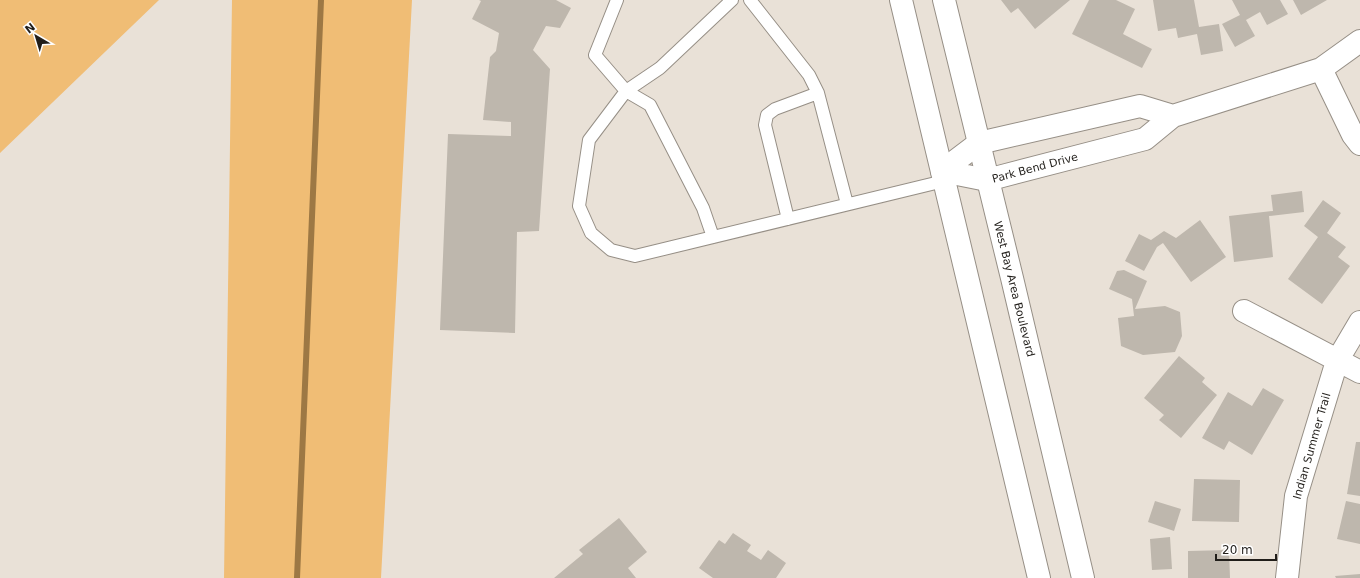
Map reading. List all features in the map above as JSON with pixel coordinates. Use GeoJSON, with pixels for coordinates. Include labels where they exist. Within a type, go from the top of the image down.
{"type":"FeatureCollection","features":[{"type":"Feature","properties":{"kind":"street"},"geometry":{"type":"LineString","coordinates":[[901,0],[1039,578]]}},
{"type":"Feature","properties":{"kind":"street","name":"West Bay Area Boulevard"},"geometry":{"type":"LineString","coordinates":[[944,0],[1083,578]]}},
{"type":"Feature","properties":{"kind":"street","name":"Park Bend Drive"},"geometry":{"type":"LineString","coordinates":[[943,176],[988,180],[1145,139],[1173,116],[1320,69],[1360,40]]}},
{"type":"Feature","properties":{"kind":"street"},"geometry":{"type":"LineString","coordinates":[[1320,69],[1353,135],[1360,144]]}},
{"type":"Feature","properties":{"kind":"street"},"geometry":{"type":"LineString","coordinates":[[943,176],[979,143],[1140,106],[1173,116]]}},
{"type":"Feature","properties":{"kind":"street"},"geometry":{"type":"LineString","coordinates":[[1244,311],[1360,372]]}},
{"type":"Feature","properties":{"kind":"street","name":"Indian Summer Trail"},"geometry":{"type":"LineString","coordinates":[[1287,578],[1296,496],[1337,360],[1360,322]]}},
{"type":"Feature","properties":{"kind":"lane"},"geometry":{"type":"LineString","coordinates":[[617,0],[595,55],[626,91],[650,105],[703,208],[713,237]]}},
{"type":"Feature","properties":{"kind":"lane"},"geometry":{"type":"LineString","coordinates":[[732,0],[660,68],[626,91],[589,140],[579,206],[591,232],[611,250],[635,256],[847,204],[943,176]]}},
{"type":"Feature","properties":{"kind":"lane"},"geometry":{"type":"LineString","coordinates":[[750,0],[809,75],[818,93],[847,204]]}},
{"type":"Feature","properties":{"kind":"lane"},"geometry":{"type":"LineString","coordinates":[[788,219],[765,125],[767,115],[775,109],[818,93]]}},
{"type":"Feature","properties":{"kind":"shaded area"},"geometry":{"type":"Polygon","coordinates":[[[0,0],[159,0],[0,153],[0,0]]]}},
{"type":"Feature","properties":{"kind":"shaded area"},"geometry":{"type":"Polygon","coordinates":[[[232,0],[412,0],[381,578],[224,578],[232,0]]]}},
{"type":"Feature","properties":{"kind":"building"},"geometry":{"type":"Polygon","coordinates":[[[479,0],[556,0],[571,8],[560,28],[546,26],[533,50],[550,69],[539,231],[517,232],[515,333],[440,330],[448,134],[511,136],[511,122],[483,120],[490,57],[496,51],[499,33],[472,19],[481,1],[479,0]]]}},
{"type":"Feature","properties":{"kind":"building"},"geometry":{"type":"Polygon","coordinates":[[[1001,0],[1070,0],[1035,29],[1018,8],[1011,13],[1001,0]]]}},
{"type":"Feature","properties":{"kind":"building"},"geometry":{"type":"Polygon","coordinates":[[[1089,0],[1116,0],[1135,9],[1123,34],[1152,49],[1142,68],[1072,34],[1089,0]]]}},
{"type":"Feature","properties":{"kind":"building"},"geometry":{"type":"Polygon","coordinates":[[[1153,0],[1194,0],[1199,27],[1219,24],[1223,51],[1201,55],[1197,34],[1178,38],[1176,28],[1158,31],[1153,0]]]}},
{"type":"Feature","properties":{"kind":"building"},"geometry":{"type":"Polygon","coordinates":[[[1232,0],[1280,0],[1288,14],[1267,25],[1260,12],[1246,20],[1255,36],[1235,47],[1222,24],[1240,15],[1232,0]]]}},
{"type":"Feature","properties":{"kind":"building"},"geometry":{"type":"Polygon","coordinates":[[[1293,0],[1327,0],[1301,15],[1293,0]]]}},
{"type":"Feature","properties":{"kind":"building"},"geometry":{"type":"Polygon","coordinates":[[[1302,191],[1304,212],[1269,216],[1273,257],[1234,262],[1229,216],[1273,211],[1271,195],[1302,191]]]}},
{"type":"Feature","properties":{"kind":"building"},"geometry":{"type":"Polygon","coordinates":[[[1323,200],[1341,213],[1327,233],[1346,247],[1338,257],[1350,266],[1322,304],[1288,279],[1318,237],[1304,226],[1323,200]]]}},
{"type":"Feature","properties":{"kind":"building"},"geometry":{"type":"Polygon","coordinates":[[[1200,220],[1226,257],[1191,282],[1163,243],[1157,247],[1144,271],[1125,261],[1139,234],[1151,240],[1164,231],[1176,238],[1200,220]]]}},
{"type":"Feature","properties":{"kind":"building"},"geometry":{"type":"Polygon","coordinates":[[[1124,270],[1147,281],[1135,309],[1165,306],[1180,312],[1182,336],[1175,352],[1143,355],[1121,346],[1118,318],[1134,316],[1132,299],[1109,289],[1117,271],[1124,270]]]}},
{"type":"Feature","properties":{"kind":"building"},"geometry":{"type":"Polygon","coordinates":[[[1179,356],[1205,378],[1202,382],[1217,395],[1181,438],[1159,420],[1164,415],[1144,398],[1179,356]]]}},
{"type":"Feature","properties":{"kind":"building"},"geometry":{"type":"Polygon","coordinates":[[[1263,388],[1284,400],[1252,455],[1229,441],[1224,450],[1202,438],[1228,392],[1252,406],[1263,388]]]}},
{"type":"Feature","properties":{"kind":"building"},"geometry":{"type":"Polygon","coordinates":[[[1356,442],[1360,442],[1360,496],[1347,494],[1356,442]]]}},
{"type":"Feature","properties":{"kind":"building"},"geometry":{"type":"Polygon","coordinates":[[[1194,479],[1240,480],[1239,522],[1192,521],[1194,479]]]}},
{"type":"Feature","properties":{"kind":"building"},"geometry":{"type":"Polygon","coordinates":[[[1155,501],[1181,509],[1174,531],[1148,522],[1155,501]]]}},
{"type":"Feature","properties":{"kind":"building"},"geometry":{"type":"Polygon","coordinates":[[[1346,501],[1360,504],[1360,544],[1337,539],[1346,501]]]}},
{"type":"Feature","properties":{"kind":"building"},"geometry":{"type":"Polygon","coordinates":[[[619,518],[647,552],[628,568],[636,578],[554,578],[583,554],[579,550],[619,518]]]}},
{"type":"Feature","properties":{"kind":"building"},"geometry":{"type":"Polygon","coordinates":[[[733,533],[751,545],[747,551],[761,560],[768,550],[786,563],[776,578],[713,578],[699,568],[719,540],[725,544],[733,533]]]}},
{"type":"Feature","properties":{"kind":"building"},"geometry":{"type":"Polygon","coordinates":[[[1170,537],[1172,569],[1152,570],[1150,539],[1170,537]]]}},
{"type":"Feature","properties":{"kind":"building"},"geometry":{"type":"Polygon","coordinates":[[[1229,550],[1230,578],[1188,578],[1188,551],[1229,550]]]}},
{"type":"Feature","properties":{"kind":"building"},"geometry":{"type":"Polygon","coordinates":[[[1360,574],[1360,578],[1336,578],[1335,576],[1360,574]]]}},
{"type":"Feature","properties":{"kind":"waterway"},"geometry":{"type":"LineString","coordinates":[[297,578],[321,0]]}}]}
